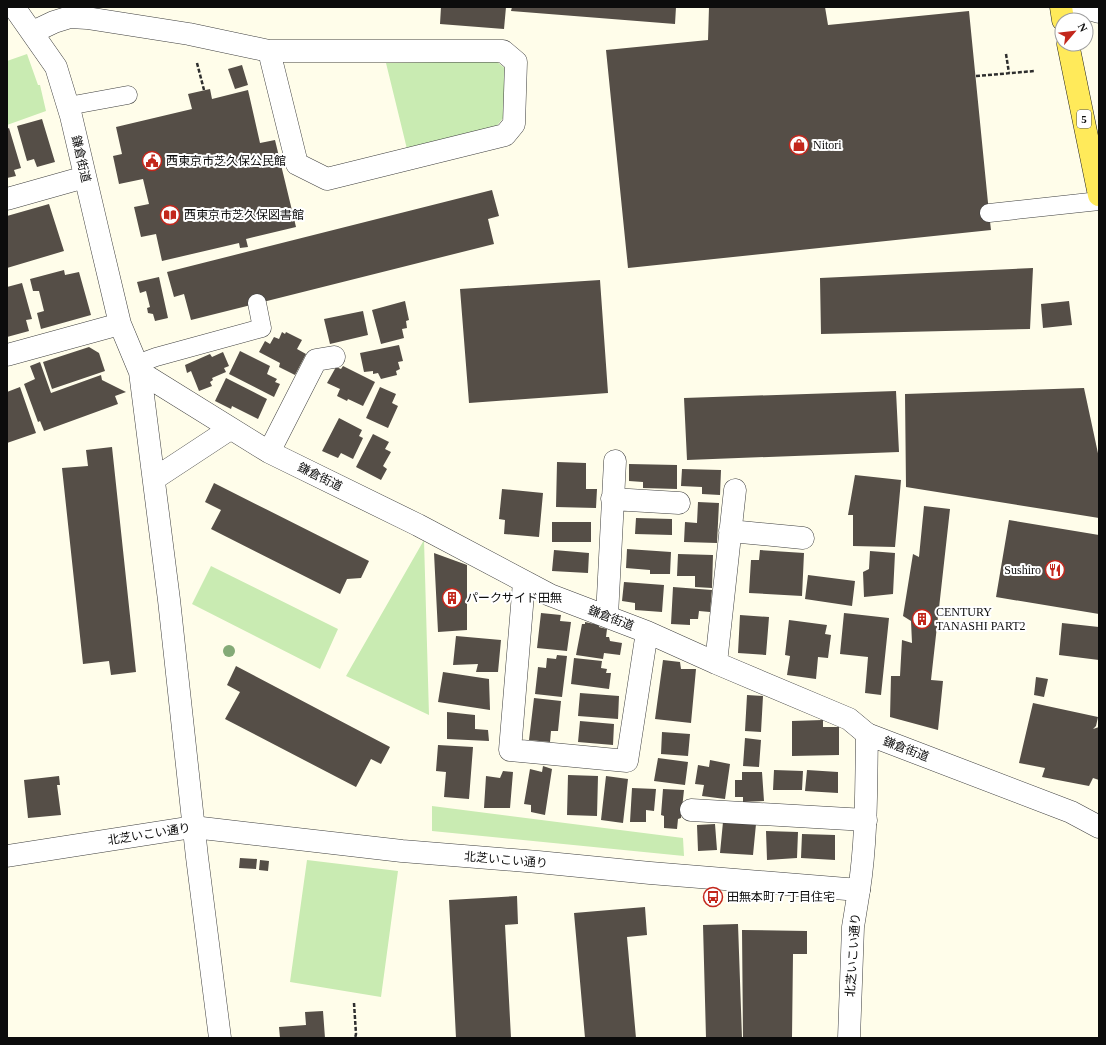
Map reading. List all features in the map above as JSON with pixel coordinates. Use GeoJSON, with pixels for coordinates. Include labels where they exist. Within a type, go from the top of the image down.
{"type":"FeatureCollection","features":[{"type":"Feature","properties":{"kind":"main road","name":"5"},"geometry":{"type":"LineString","coordinates":[[1070,52],[1099,195]]}},
{"type":"Feature","properties":{"kind":"street","name":"鎌倉街道"},"geometry":{"type":"LineString","coordinates":[[14,7],[56,66],[68,106],[120,324],[138,368],[154,479],[171,616],[193,827],[220,1038]]}},
{"type":"Feature","properties":{"kind":"street"},"geometry":{"type":"LineString","coordinates":[[1082,7],[1099,12]]}},
{"type":"Feature","properties":{"kind":"street"},"geometry":{"type":"LineString","coordinates":[[33,32],[54,22],[70,17],[87,18],[189,34],[269,50],[503,51],[516,62],[514,124],[505,134],[327,179],[297,164],[269,50]]}},
{"type":"Feature","properties":{"kind":"street"},"geometry":{"type":"LineString","coordinates":[[7,199],[85,177]]}},
{"type":"Feature","properties":{"kind":"street"},"geometry":{"type":"LineString","coordinates":[[7,355],[120,324]]}},
{"type":"Feature","properties":{"kind":"street"},"geometry":{"type":"LineString","coordinates":[[269,452],[316,360],[334,357]]}},
{"type":"Feature","properties":{"kind":"street","name":"鎌倉街道"},"geometry":{"type":"LineString","coordinates":[[138,368],[230,429],[269,452],[418,525],[550,595],[647,632],[849,719],[867,734],[1071,812],[1099,827]]}},
{"type":"Feature","properties":{"kind":"street"},"geometry":{"type":"LineString","coordinates":[[154,479],[230,429]]}},
{"type":"Feature","properties":{"kind":"street"},"geometry":{"type":"LineString","coordinates":[[607,616],[615,461]]}},
{"type":"Feature","properties":{"kind":"street"},"geometry":{"type":"LineString","coordinates":[[716,663],[735,490]]}},
{"type":"Feature","properties":{"kind":"street"},"geometry":{"type":"LineString","coordinates":[[612,499],[679,503]]}},
{"type":"Feature","properties":{"kind":"street"},"geometry":{"type":"LineString","coordinates":[[730,531],[803,538]]}},
{"type":"Feature","properties":{"kind":"street"},"geometry":{"type":"LineString","coordinates":[[524,582],[510,750],[627,761],[647,632]]}},
{"type":"Feature","properties":{"kind":"street"},"geometry":{"type":"LineString","coordinates":[[859,890],[863,866],[866,820],[867,734]]}},
{"type":"Feature","properties":{"kind":"street"},"geometry":{"type":"LineString","coordinates":[[691,810],[866,820]]}},
{"type":"Feature","properties":{"kind":"street","name":"北芝いこい通り"},"geometry":{"type":"LineString","coordinates":[[7,856],[193,827],[402,851],[859,890],[853,927],[849,1038]]}},
{"type":"Feature","properties":{"kind":"lane"},"geometry":{"type":"LineString","coordinates":[[68,106],[128,95]]}},
{"type":"Feature","properties":{"kind":"lane"},"geometry":{"type":"LineString","coordinates":[[988,213],[1099,201]]}},
{"type":"Feature","properties":{"kind":"lane"},"geometry":{"type":"LineString","coordinates":[[138,368],[156,357],[262,328],[257,303]]}},
{"type":"Feature","properties":{"kind":"path"},"geometry":{"type":"LineString","coordinates":[[1006,54],[1009,73]]}},
{"type":"Feature","properties":{"kind":"path"},"geometry":{"type":"LineString","coordinates":[[976,76],[1035,71]]}},
{"type":"Feature","properties":{"kind":"path"},"geometry":{"type":"LineString","coordinates":[[354,1004],[355,1038]]}},
{"type":"Feature","properties":{"kind":"green space"},"geometry":{"type":"Polygon","coordinates":[[[27,54],[38,85],[40,85],[46,111],[7,125],[7,61],[27,54]]]}},
{"type":"Feature","properties":{"kind":"green space"},"geometry":{"type":"Polygon","coordinates":[[[496,61],[507,70],[504,117],[495,128],[407,149],[386,63],[496,61]]]}},
{"type":"Feature","properties":{"kind":"green space"},"geometry":{"type":"Polygon","coordinates":[[[424,540],[429,715],[346,676],[424,540]]]}},
{"type":"Feature","properties":{"kind":"green space"},"geometry":{"type":"Polygon","coordinates":[[[211,566],[338,629],[320,669],[192,604],[211,566]]]}},
{"type":"Feature","properties":{"kind":"green space"},"geometry":{"type":"Polygon","coordinates":[[[432,806],[683,838],[684,856],[432,831],[432,806]]]}},
{"type":"Feature","properties":{"kind":"green space"},"geometry":{"type":"Polygon","coordinates":[[[307,860],[398,871],[381,997],[290,982],[307,860]]]}},
{"type":"Feature","properties":{"kind":"building"},"geometry":{"type":"Polygon","coordinates":[[[441,7],[506,7],[504,29],[440,24],[441,7]]]}},
{"type":"Feature","properties":{"kind":"building"},"geometry":{"type":"Polygon","coordinates":[[[512,7],[676,7],[675,24],[511,11],[512,7]]]}},
{"type":"Feature","properties":{"kind":"building","name":"Nitori"},"geometry":{"type":"Polygon","coordinates":[[[709,7],[825,7],[828,25],[969,11],[991,230],[628,268],[606,50],[708,40],[709,7]]]}},
{"type":"Feature","properties":{"kind":"building"},"geometry":{"type":"Polygon","coordinates":[[[242,65],[248,85],[235,89],[228,69],[242,65]]]}},
{"type":"Feature","properties":{"kind":"building"},"geometry":{"type":"Polygon","coordinates":[[[210,89],[212,99],[248,90],[260,143],[275,140],[296,227],[246,239],[248,247],[240,248],[239,243],[162,261],[156,234],[141,237],[134,207],[149,204],[143,179],[119,184],[113,156],[122,154],[116,127],[192,109],[188,94],[210,89]]]}},
{"type":"Feature","properties":{"kind":"building"},"geometry":{"type":"Polygon","coordinates":[[[42,119],[55,162],[37,167],[34,159],[27,161],[17,126],[42,119]]]}},
{"type":"Feature","properties":{"kind":"building"},"geometry":{"type":"Polygon","coordinates":[[[9,128],[21,168],[14,170],[16,176],[7,178],[7,129],[9,128]]]}},
{"type":"Feature","properties":{"kind":"building"},"geometry":{"type":"Polygon","coordinates":[[[492,190],[499,216],[488,219],[494,244],[191,320],[184,294],[174,297],[167,272],[492,190]]]}},
{"type":"Feature","properties":{"kind":"building"},"geometry":{"type":"Polygon","coordinates":[[[49,204],[64,251],[7,268],[7,216],[49,204]]]}},
{"type":"Feature","properties":{"kind":"building"},"geometry":{"type":"Polygon","coordinates":[[[1033,268],[1030,329],[821,334],[820,278],[1033,268]]]}},
{"type":"Feature","properties":{"kind":"building"},"geometry":{"type":"Polygon","coordinates":[[[64,270],[65,275],[79,272],[91,315],[41,329],[37,313],[44,311],[39,291],[33,291],[30,279],[64,270]]]}},
{"type":"Feature","properties":{"kind":"building"},"geometry":{"type":"Polygon","coordinates":[[[159,277],[168,318],[155,321],[153,314],[148,313],[147,308],[150,307],[146,291],[140,293],[137,282],[159,277]]]}},
{"type":"Feature","properties":{"kind":"building"},"geometry":{"type":"Polygon","coordinates":[[[600,280],[608,393],[469,403],[460,289],[600,280]]]}},
{"type":"Feature","properties":{"kind":"building"},"geometry":{"type":"Polygon","coordinates":[[[22,283],[32,319],[26,320],[29,331],[7,337],[7,287],[22,283]]]}},
{"type":"Feature","properties":{"kind":"building"},"geometry":{"type":"Polygon","coordinates":[[[405,301],[409,320],[406,321],[407,328],[402,329],[404,338],[381,344],[372,310],[405,301]]]}},
{"type":"Feature","properties":{"kind":"building"},"geometry":{"type":"Polygon","coordinates":[[[1069,301],[1072,325],[1043,328],[1041,304],[1069,301]]]}},
{"type":"Feature","properties":{"kind":"building"},"geometry":{"type":"Polygon","coordinates":[[[363,311],[368,335],[330,344],[324,319],[363,311]]]}},
{"type":"Feature","properties":{"kind":"building"},"geometry":{"type":"Polygon","coordinates":[[[282,332],[285,334],[286,332],[302,340],[297,349],[306,354],[295,375],[279,367],[280,363],[259,352],[265,341],[270,344],[274,337],[279,339],[282,332]]]}},
{"type":"Feature","properties":{"kind":"building"},"geometry":{"type":"Polygon","coordinates":[[[399,345],[403,361],[398,362],[400,369],[396,371],[397,375],[381,379],[378,373],[373,374],[373,371],[364,372],[360,353],[399,345]]]}},
{"type":"Feature","properties":{"kind":"building"},"geometry":{"type":"Polygon","coordinates":[[[89,347],[99,353],[105,371],[52,389],[43,362],[89,347]]]}},
{"type":"Feature","properties":{"kind":"building"},"geometry":{"type":"Polygon","coordinates":[[[240,351],[270,366],[267,374],[277,379],[275,382],[280,384],[274,397],[229,374],[240,351]]]}},
{"type":"Feature","properties":{"kind":"building"},"geometry":{"type":"Polygon","coordinates":[[[223,352],[229,366],[224,368],[226,372],[212,378],[213,380],[210,382],[212,386],[199,391],[191,371],[187,373],[185,365],[210,354],[212,357],[223,352]]]}},
{"type":"Feature","properties":{"kind":"building"},"geometry":{"type":"Polygon","coordinates":[[[40,362],[51,393],[101,375],[102,380],[126,392],[115,396],[118,404],[44,431],[40,421],[38,422],[24,384],[35,379],[30,366],[40,362]]]}},
{"type":"Feature","properties":{"kind":"building"},"geometry":{"type":"Polygon","coordinates":[[[343,366],[375,382],[363,406],[337,396],[340,389],[327,383],[336,367],[341,369],[343,366]]]}},
{"type":"Feature","properties":{"kind":"building"},"geometry":{"type":"Polygon","coordinates":[[[226,378],[267,399],[258,419],[232,406],[231,409],[215,401],[226,378]]]}},
{"type":"Feature","properties":{"kind":"building"},"geometry":{"type":"Polygon","coordinates":[[[20,387],[36,433],[7,443],[7,392],[20,387]]]}},
{"type":"Feature","properties":{"kind":"building"},"geometry":{"type":"Polygon","coordinates":[[[380,387],[396,394],[392,403],[398,406],[388,428],[366,418],[380,387]]]}},
{"type":"Feature","properties":{"kind":"building"},"geometry":{"type":"Polygon","coordinates":[[[1084,388],[1099,458],[1099,518],[906,487],[905,394],[1084,388]]]}},
{"type":"Feature","properties":{"kind":"building"},"geometry":{"type":"Polygon","coordinates":[[[896,391],[899,452],[687,460],[684,398],[896,391]]]}},
{"type":"Feature","properties":{"kind":"building"},"geometry":{"type":"Polygon","coordinates":[[[339,418],[362,430],[359,436],[363,438],[353,459],[341,453],[338,458],[322,451],[339,418]]]}},
{"type":"Feature","properties":{"kind":"building"},"geometry":{"type":"Polygon","coordinates":[[[373,434],[389,442],[385,449],[391,452],[383,466],[387,469],[381,480],[356,467],[373,434]]]}},
{"type":"Feature","properties":{"kind":"building"},"geometry":{"type":"Polygon","coordinates":[[[112,447],[136,672],[111,675],[109,661],[83,664],[62,468],[88,466],[86,450],[112,447]]]}},
{"type":"Feature","properties":{"kind":"building"},"geometry":{"type":"Polygon","coordinates":[[[557,462],[586,463],[586,489],[597,489],[596,508],[556,507],[557,462]]]}},
{"type":"Feature","properties":{"kind":"building"},"geometry":{"type":"Polygon","coordinates":[[[629,464],[677,465],[677,489],[643,488],[643,482],[629,481],[629,464]]]}},
{"type":"Feature","properties":{"kind":"building"},"geometry":{"type":"Polygon","coordinates":[[[682,469],[721,470],[720,495],[702,494],[702,487],[681,486],[682,469]]]}},
{"type":"Feature","properties":{"kind":"building"},"geometry":{"type":"Polygon","coordinates":[[[855,475],[901,480],[895,547],[853,546],[853,515],[848,515],[855,475]]]}},
{"type":"Feature","properties":{"kind":"building"},"geometry":{"type":"Polygon","coordinates":[[[214,483],[369,561],[361,578],[347,579],[340,594],[211,529],[221,510],[205,502],[214,483]]]}},
{"type":"Feature","properties":{"kind":"building"},"geometry":{"type":"Polygon","coordinates":[[[502,489],[543,493],[539,537],[504,534],[505,520],[499,519],[502,489]]]}},
{"type":"Feature","properties":{"kind":"building"},"geometry":{"type":"Polygon","coordinates":[[[698,502],[719,503],[717,543],[684,542],[685,522],[697,523],[698,502]]]}},
{"type":"Feature","properties":{"kind":"building","name":"CENTURY TANASHI PART2"},"geometry":{"type":"Polygon","coordinates":[[[924,506],[950,509],[931,680],[943,681],[938,730],[890,717],[891,676],[900,676],[902,640],[912,643],[911,621],[903,616],[913,554],[919,557],[924,506]]]}},
{"type":"Feature","properties":{"kind":"building"},"geometry":{"type":"Polygon","coordinates":[[[636,518],[672,519],[672,535],[635,534],[636,518]]]}},
{"type":"Feature","properties":{"kind":"building"},"geometry":{"type":"Polygon","coordinates":[[[1009,520],[1099,535],[1099,614],[996,597],[1009,520]]]}},
{"type":"Feature","properties":{"kind":"building"},"geometry":{"type":"Polygon","coordinates":[[[552,522],[591,522],[591,542],[552,542],[552,522]]]}},
{"type":"Feature","properties":{"kind":"building"},"geometry":{"type":"Polygon","coordinates":[[[627,549],[671,552],[670,574],[650,574],[650,570],[626,568],[627,549]]]}},
{"type":"Feature","properties":{"kind":"building"},"geometry":{"type":"Polygon","coordinates":[[[554,550],[589,553],[588,573],[552,571],[554,550]]]}},
{"type":"Feature","properties":{"kind":"building"},"geometry":{"type":"Polygon","coordinates":[[[760,550],[804,553],[802,596],[749,593],[751,560],[759,560],[760,550]]]}},
{"type":"Feature","properties":{"kind":"building"},"geometry":{"type":"Polygon","coordinates":[[[870,551],[895,553],[893,594],[864,597],[863,572],[869,569],[870,551]]]}},
{"type":"Feature","properties":{"kind":"building","name":"パークサイド田無"},"geometry":{"type":"Polygon","coordinates":[[[434,553],[467,565],[467,630],[438,632],[434,553]]]}},
{"type":"Feature","properties":{"kind":"building"},"geometry":{"type":"Polygon","coordinates":[[[678,554],[713,555],[712,588],[695,587],[695,576],[677,576],[678,554]]]}},
{"type":"Feature","properties":{"kind":"building"},"geometry":{"type":"Polygon","coordinates":[[[808,575],[855,581],[852,606],[805,599],[808,575]]]}},
{"type":"Feature","properties":{"kind":"building"},"geometry":{"type":"Polygon","coordinates":[[[624,582],[664,585],[662,612],[635,610],[635,603],[622,601],[624,582]]]}},
{"type":"Feature","properties":{"kind":"building"},"geometry":{"type":"Polygon","coordinates":[[[673,587],[712,590],[710,612],[699,611],[698,619],[690,619],[690,625],[671,624],[673,587]]]}},
{"type":"Feature","properties":{"kind":"building"},"geometry":{"type":"Polygon","coordinates":[[[541,613],[561,615],[560,621],[571,622],[567,651],[537,648],[541,613]]]}},
{"type":"Feature","properties":{"kind":"building"},"geometry":{"type":"Polygon","coordinates":[[[844,613],[889,618],[881,695],[865,693],[868,657],[840,654],[844,613]]]}},
{"type":"Feature","properties":{"kind":"building"},"geometry":{"type":"Polygon","coordinates":[[[740,615],[769,617],[766,655],[738,653],[740,615]]]}},
{"type":"Feature","properties":{"kind":"building"},"geometry":{"type":"Polygon","coordinates":[[[789,620],[827,625],[825,634],[831,635],[828,658],[818,657],[816,679],[787,675],[790,656],[785,655],[789,620]]]}},
{"type":"Feature","properties":{"kind":"building"},"geometry":{"type":"Polygon","coordinates":[[[585,622],[599,625],[599,627],[607,629],[606,637],[609,637],[610,641],[622,643],[620,655],[604,653],[603,659],[576,655],[582,624],[585,624],[585,622]]]}},
{"type":"Feature","properties":{"kind":"building"},"geometry":{"type":"Polygon","coordinates":[[[1062,623],[1099,627],[1099,660],[1059,655],[1062,623]]]}},
{"type":"Feature","properties":{"kind":"building"},"geometry":{"type":"Polygon","coordinates":[[[456,636],[501,640],[498,672],[476,672],[478,664],[453,665],[456,636]]]}},
{"type":"Feature","properties":{"kind":"building"},"geometry":{"type":"Polygon","coordinates":[[[557,655],[567,656],[562,697],[535,694],[538,667],[546,668],[547,658],[556,659],[557,655]]]}},
{"type":"Feature","properties":{"kind":"building"},"geometry":{"type":"Polygon","coordinates":[[[574,658],[602,661],[601,668],[607,669],[606,673],[611,673],[609,689],[571,684],[574,658]]]}},
{"type":"Feature","properties":{"kind":"building"},"geometry":{"type":"Polygon","coordinates":[[[663,660],[680,662],[681,669],[696,669],[691,723],[655,719],[663,660]]]}},
{"type":"Feature","properties":{"kind":"building"},"geometry":{"type":"Polygon","coordinates":[[[236,666],[390,747],[381,764],[371,759],[356,787],[225,719],[240,692],[227,685],[236,666]]]}},
{"type":"Feature","properties":{"kind":"building"},"geometry":{"type":"Polygon","coordinates":[[[443,672],[489,679],[490,710],[438,702],[443,672]]]}},
{"type":"Feature","properties":{"kind":"building"},"geometry":{"type":"Polygon","coordinates":[[[1036,677],[1048,679],[1044,697],[1034,695],[1036,677]]]}},
{"type":"Feature","properties":{"kind":"building"},"geometry":{"type":"Polygon","coordinates":[[[580,693],[619,696],[618,719],[578,716],[580,693]]]}},
{"type":"Feature","properties":{"kind":"building"},"geometry":{"type":"Polygon","coordinates":[[[747,695],[763,696],[761,732],[745,731],[747,695]]]}},
{"type":"Feature","properties":{"kind":"building"},"geometry":{"type":"Polygon","coordinates":[[[534,698],[561,701],[558,731],[551,731],[550,742],[529,740],[534,698]]]}},
{"type":"Feature","properties":{"kind":"building"},"geometry":{"type":"Polygon","coordinates":[[[1033,703],[1098,717],[1096,726],[1093,729],[1099,727],[1099,780],[1093,778],[1089,786],[1042,777],[1045,768],[1019,763],[1033,703]]]}},
{"type":"Feature","properties":{"kind":"building"},"geometry":{"type":"Polygon","coordinates":[[[447,712],[475,715],[475,729],[488,730],[489,741],[447,739],[447,712]]]}},
{"type":"Feature","properties":{"kind":"building"},"geometry":{"type":"Polygon","coordinates":[[[823,720],[823,727],[839,727],[839,755],[792,756],[792,721],[823,720]]]}},
{"type":"Feature","properties":{"kind":"building"},"geometry":{"type":"Polygon","coordinates":[[[580,721],[614,724],[613,745],[578,742],[580,721]]]}},
{"type":"Feature","properties":{"kind":"building"},"geometry":{"type":"Polygon","coordinates":[[[662,732],[690,734],[688,756],[661,754],[662,732]]]}},
{"type":"Feature","properties":{"kind":"building"},"geometry":{"type":"Polygon","coordinates":[[[745,738],[761,740],[759,767],[743,766],[745,738]]]}},
{"type":"Feature","properties":{"kind":"building"},"geometry":{"type":"Polygon","coordinates":[[[438,745],[473,747],[469,799],[444,797],[446,772],[436,771],[438,745]]]}},
{"type":"Feature","properties":{"kind":"building"},"geometry":{"type":"Polygon","coordinates":[[[658,758],[688,762],[685,785],[654,781],[658,758]]]}},
{"type":"Feature","properties":{"kind":"building"},"geometry":{"type":"Polygon","coordinates":[[[710,760],[730,764],[725,799],[702,796],[704,785],[695,784],[698,765],[709,767],[710,760]]]}},
{"type":"Feature","properties":{"kind":"building"},"geometry":{"type":"Polygon","coordinates":[[[543,766],[552,769],[545,815],[531,812],[531,805],[524,804],[530,769],[542,772],[543,766]]]}},
{"type":"Feature","properties":{"kind":"building"},"geometry":{"type":"Polygon","coordinates":[[[774,770],[803,771],[802,790],[773,790],[774,770]]]}},
{"type":"Feature","properties":{"kind":"building"},"geometry":{"type":"Polygon","coordinates":[[[807,770],[838,772],[838,793],[805,791],[807,770]]]}},
{"type":"Feature","properties":{"kind":"building"},"geometry":{"type":"Polygon","coordinates":[[[503,771],[513,772],[510,808],[484,808],[486,776],[500,778],[503,771]]]}},
{"type":"Feature","properties":{"kind":"building"},"geometry":{"type":"Polygon","coordinates":[[[742,772],[762,772],[764,801],[743,802],[743,797],[735,797],[735,780],[742,780],[742,772]]]}},
{"type":"Feature","properties":{"kind":"building"},"geometry":{"type":"Polygon","coordinates":[[[568,775],[598,776],[597,816],[567,815],[568,775]]]}},
{"type":"Feature","properties":{"kind":"building"},"geometry":{"type":"Polygon","coordinates":[[[59,776],[60,785],[57,785],[61,815],[28,818],[24,780],[59,776]]]}},
{"type":"Feature","properties":{"kind":"building"},"geometry":{"type":"Polygon","coordinates":[[[606,776],[628,779],[623,823],[601,820],[606,776]]]}},
{"type":"Feature","properties":{"kind":"building"},"geometry":{"type":"Polygon","coordinates":[[[632,788],[656,789],[654,811],[646,810],[646,822],[630,822],[632,788]]]}},
{"type":"Feature","properties":{"kind":"building"},"geometry":{"type":"Polygon","coordinates":[[[663,789],[684,790],[681,818],[678,819],[677,829],[664,828],[664,816],[661,815],[663,789]]]}},
{"type":"Feature","properties":{"kind":"building"},"geometry":{"type":"Polygon","coordinates":[[[723,822],[756,824],[753,855],[720,853],[723,822]]]}},
{"type":"Feature","properties":{"kind":"building"},"geometry":{"type":"Polygon","coordinates":[[[715,824],[717,850],[698,851],[697,825],[715,824]]]}},
{"type":"Feature","properties":{"kind":"building"},"geometry":{"type":"Polygon","coordinates":[[[766,831],[798,832],[797,858],[767,860],[766,831]]]}},
{"type":"Feature","properties":{"kind":"building"},"geometry":{"type":"Polygon","coordinates":[[[802,834],[835,835],[835,860],[801,858],[802,834]]]}},
{"type":"Feature","properties":{"kind":"building"},"geometry":{"type":"Polygon","coordinates":[[[240,858],[257,859],[256,869],[239,868],[240,858]]]}},
{"type":"Feature","properties":{"kind":"building"},"geometry":{"type":"Polygon","coordinates":[[[260,860],[269,861],[268,871],[259,870],[260,860]]]}},
{"type":"Feature","properties":{"kind":"building"},"geometry":{"type":"Polygon","coordinates":[[[517,896],[518,924],[505,925],[511,1038],[456,1038],[449,900],[517,896]]]}},
{"type":"Feature","properties":{"kind":"building"},"geometry":{"type":"Polygon","coordinates":[[[645,907],[647,935],[627,937],[636,1038],[585,1038],[574,913],[645,907]]]}},
{"type":"Feature","properties":{"kind":"building"},"geometry":{"type":"Polygon","coordinates":[[[738,924],[742,1038],[706,1038],[703,925],[738,924]]]}},
{"type":"Feature","properties":{"kind":"building"},"geometry":{"type":"Polygon","coordinates":[[[742,930],[807,931],[807,954],[793,954],[792,1038],[743,1038],[742,930]]]}},
{"type":"Feature","properties":{"kind":"building"},"geometry":{"type":"Polygon","coordinates":[[[323,1011],[325,1038],[280,1038],[279,1027],[306,1025],[305,1012],[323,1011]]]}},
{"type":"Feature","properties":{"kind":"place","name":"Nitori"},"geometry":{"type":"Point","coordinates":[799,145]}},
{"type":"Feature","properties":{"kind":"place","name":"西東京市芝久保公民館"},"geometry":{"type":"Point","coordinates":[152,161]}},
{"type":"Feature","properties":{"kind":"place","name":"西東京市芝久保図書館"},"geometry":{"type":"Point","coordinates":[170,215]}},
{"type":"Feature","properties":{"kind":"place","name":"Sushiro"},"geometry":{"type":"Point","coordinates":[1055,570]}},
{"type":"Feature","properties":{"kind":"place","name":"パークサイド田無"},"geometry":{"type":"Point","coordinates":[452,598]}},
{"type":"Feature","properties":{"kind":"place","name":"CENTURY TANASHI PART2"},"geometry":{"type":"Point","coordinates":[922,619]}},
{"type":"Feature","properties":{"kind":"place","name":"田無本町７丁目住宅"},"geometry":{"type":"Point","coordinates":[713,897]}}]}
